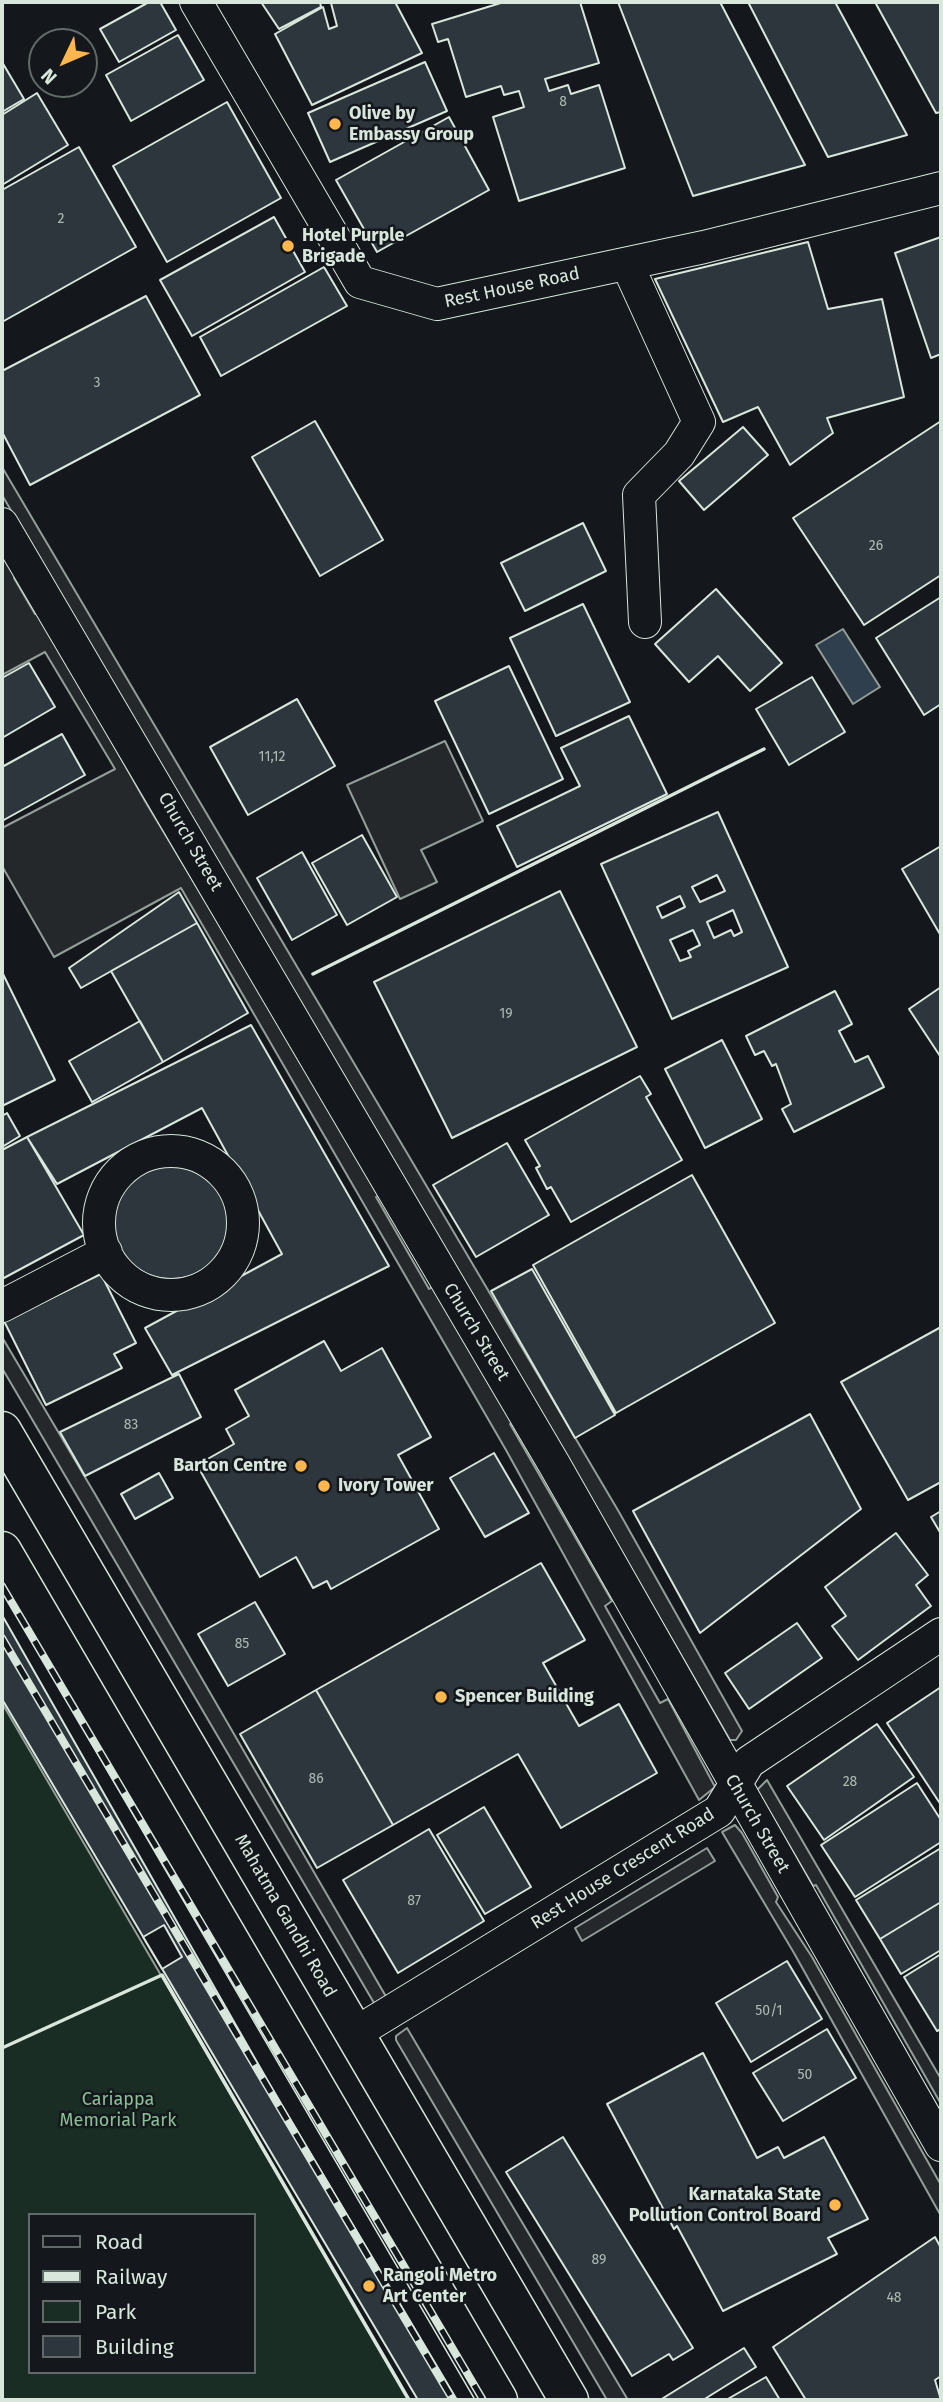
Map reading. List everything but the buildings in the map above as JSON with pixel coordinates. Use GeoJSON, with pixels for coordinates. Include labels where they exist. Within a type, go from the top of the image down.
{"type":"FeatureCollection","features":[{"type":"Feature","properties":{"kind":"main road","name":"Mahatma Gandhi Road"},"geometry":{"type":"LineString","coordinates":[[2,1430],[569,2400]]}},
{"type":"Feature","properties":{"kind":"main road"},"geometry":{"type":"LineString","coordinates":[[2,1551],[498,2400]]}},
{"type":"Feature","properties":{"kind":"street","name":"Rest House Road"},"geometry":{"type":"LineString","coordinates":[[196,2],[360,282],[437,304],[627,264],[941,188]]}},
{"type":"Feature","properties":{"kind":"street"},"geometry":{"type":"LineString","coordinates":[[627,264],[699,422],[679,454],[639,495],[645,622]]}},
{"type":"Feature","properties":{"kind":"street","name":"Church Street"},"geometry":{"type":"LineString","coordinates":[[2,524],[340,1095],[554,1464],[941,2145]]}},
{"type":"Feature","properties":{"kind":"street"},"geometry":{"type":"LineString","coordinates":[[172,1150],[197,1155],[218,1167],[233,1185],[242,1206],[241,1240],[227,1270],[209,1285],[188,1293],[166,1295],[144,1290],[124,1277],[106,1252],[100,1234],[100,1209],[109,1185],[125,1166],[147,1154],[172,1150]]}},
{"type":"Feature","properties":{"kind":"street"},"geometry":{"type":"LineString","coordinates":[[2,1306],[106,1252]]}},
{"type":"Feature","properties":{"kind":"street","name":"Rest House Crescent Road"},"geometry":{"type":"LineString","coordinates":[[354,2034],[719,1811],[749,1762],[941,1634]]}},
{"type":"Feature","properties":{"kind":"green space","name":"Cariappa Memorial Park"},"geometry":{"type":"Polygon","coordinates":[[[2,1703],[409,2400],[2,2400],[2,1703]]]}},
{"type":"Feature","properties":{"kind":"shaded area"},"geometry":{"type":"Polygon","coordinates":[[[2,467],[619,1512],[742,1731],[736,1740],[730,1740],[2,495],[2,467]]]}},
{"type":"Feature","properties":{"kind":"shaded area"},"geometry":{"type":"Polygon","coordinates":[[[2,550],[17,576],[14,578],[35,614],[39,612],[145,801],[381,1194],[376,1197],[429,1289],[434,1286],[513,1422],[510,1424],[612,1601],[605,1606],[660,1703],[668,1699],[715,1787],[699,1800],[506,1450],[181,888],[54,957],[2,866],[2,828],[115,769],[45,652],[2,675],[2,550]]]}},
{"type":"Feature","properties":{"kind":"shaded area"},"geometry":{"type":"Polygon","coordinates":[[[445,741],[483,821],[421,850],[437,882],[400,899],[347,785],[445,741]]]}},
{"type":"Feature","properties":{"kind":"shaded area"},"geometry":{"type":"Polygon","coordinates":[[[2,1337],[388,2000],[374,2003],[2,1368],[2,1337]]]}},
{"type":"Feature","properties":{"kind":"shaded area"},"geometry":{"type":"Polygon","coordinates":[[[767,1780],[941,2079],[941,2104],[816,1885],[813,1886],[757,1790],[767,1780]]]}},
{"type":"Feature","properties":{"kind":"shaded area"},"geometry":{"type":"Polygon","coordinates":[[[735,1825],[778,1897],[776,1902],[812,1957],[941,2185],[941,2216],[794,1953],[722,1832],[735,1825]]]}},
{"type":"Feature","properties":{"kind":"shaded area"},"geometry":{"type":"Polygon","coordinates":[[[707,1848],[715,1861],[582,1941],[575,1928],[707,1848]]]}},
{"type":"Feature","properties":{"kind":"shaded area"},"geometry":{"type":"Polygon","coordinates":[[[407,2028],[628,2400],[607,2400],[396,2040],[396,2036],[407,2028]]]}},
{"type":"Feature","properties":{"kind":"water"},"geometry":{"type":"Polygon","coordinates":[[[843,629],[880,687],[853,704],[816,645],[843,629]]]}},
{"type":"Feature","properties":{"kind":"railway"},"geometry":{"type":"LineString","coordinates":[[2,1586],[483,2400]]}},
{"type":"Feature","properties":{"kind":"railway"},"geometry":{"type":"LineString","coordinates":[[2,1638],[453,2400]]}},
{"type":"Feature","properties":{"kind":"wall"},"geometry":{"type":"LineString","coordinates":[[313,974],[764,749]]}},
{"type":"Feature","properties":{"kind":"wall"},"geometry":{"type":"LineString","coordinates":[[2,2048],[162,1975],[409,2400]]}},
{"type":"Feature","properties":{"kind":"place","name":"Olive by Embassy Group"},"geometry":{"type":"Point","coordinates":[335,124]}},
{"type":"Feature","properties":{"kind":"place","name":"Hotel Purple Brigade"},"geometry":{"type":"Point","coordinates":[288,246]}},
{"type":"Feature","properties":{"kind":"place","name":"Barton Centre"},"geometry":{"type":"Point","coordinates":[301,1466]}},
{"type":"Feature","properties":{"kind":"place","name":"Ivory Tower"},"geometry":{"type":"Point","coordinates":[324,1486]}},
{"type":"Feature","properties":{"kind":"place","name":"Spencer Building"},"geometry":{"type":"Point","coordinates":[441,1697]}},
{"type":"Feature","properties":{"kind":"place","name":"Karnataka State Pollution Control Board"},"geometry":{"type":"Point","coordinates":[835,2205]}},
{"type":"Feature","properties":{"kind":"place","name":"Rangoli Metro Art Center"},"geometry":{"type":"Point","coordinates":[369,2286]}}]}
